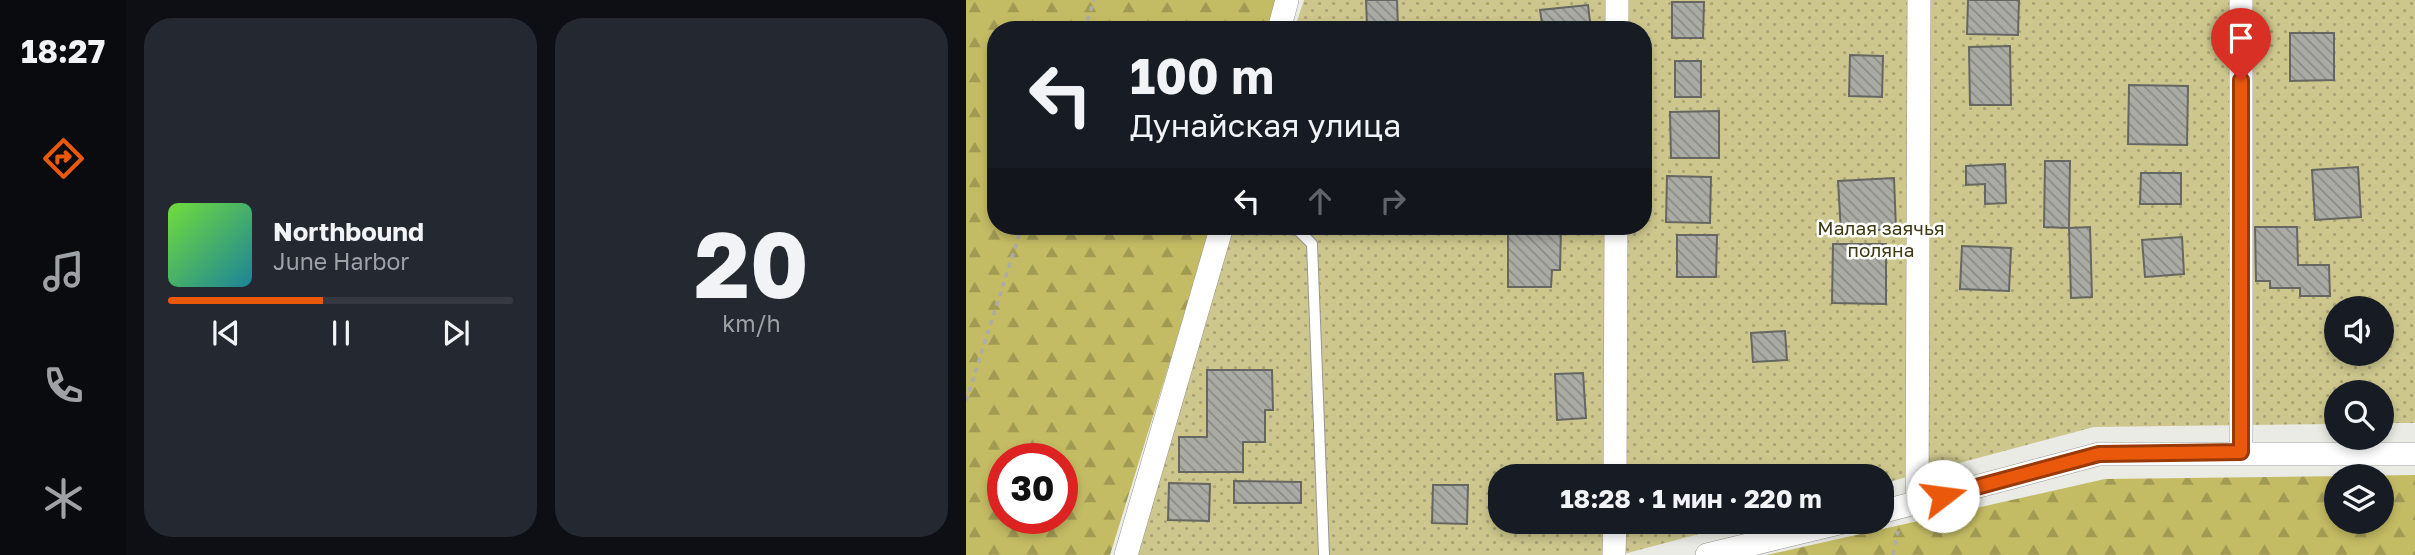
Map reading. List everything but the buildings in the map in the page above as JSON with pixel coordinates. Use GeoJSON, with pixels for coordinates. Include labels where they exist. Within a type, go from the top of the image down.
{"type":"FeatureCollection","features":[{"type":"Feature","properties":{"kind":"street"},"geometry":{"type":"LineString","coordinates":[[1281,21],[1287,0]]}},
{"type":"Feature","properties":{"kind":"street"},"geometry":{"type":"LineString","coordinates":[[1617,0],[1617,21]]}},
{"type":"Feature","properties":{"kind":"street"},"geometry":{"type":"LineString","coordinates":[[1917,503],[1919,0]]}},
{"type":"Feature","properties":{"kind":"street"},"geometry":{"type":"LineString","coordinates":[[2241,0],[2241,452]]}},
{"type":"Feature","properties":{"kind":"street"},"geometry":{"type":"LineString","coordinates":[[1126,555],[1219,235]]}},
{"type":"Feature","properties":{"kind":"street"},"geometry":{"type":"LineString","coordinates":[[1615,464],[1616,235]]}},
{"type":"Feature","properties":{"kind":"street"},"geometry":{"type":"LineString","coordinates":[[1894,509],[2099,454],[2415,454]]}},
{"type":"Feature","properties":{"kind":"street"},"geometry":{"type":"LineString","coordinates":[[1614,555],[1615,534]]}},
{"type":"Feature","properties":{"kind":"street"},"geometry":{"type":"LineString","coordinates":[[1707,555],[1794,534]]}},
{"type":"Feature","properties":{"kind":"lane"},"geometry":{"type":"LineString","coordinates":[[1303,235],[1312,244],[1324,555]]}},
{"type":"Feature","properties":{"kind":"path"},"geometry":{"type":"LineString","coordinates":[[1087,21],[1094,0]]}},
{"type":"Feature","properties":{"kind":"path"},"geometry":{"type":"LineString","coordinates":[[966,401],[1019,235]]}},
{"type":"Feature","properties":{"kind":"green space"},"geometry":{"type":"Polygon","coordinates":[[[966,0],[1283,0],[1276,21],[987,21],[987,235],[1209,235],[1110,555],[966,555],[966,0]]]}},
{"type":"Feature","properties":{"kind":"green space","name":"Малая заячья поляна"},"geometry":{"type":"Polygon","coordinates":[[[1304,0],[2415,0],[2415,423],[2394,423],[2394,380],[2324,380],[2324,424],[2094,427],[1894,481],[1894,464],[1488,464],[1488,534],[1699,534],[1620,555],[1132,555],[1231,235],[1652,235],[1652,21],[1297,21],[1304,0]]]}},
{"type":"Feature","properties":{"kind":"green space"},"geometry":{"type":"Polygon","coordinates":[[[2394,475],[2415,475],[2415,555],[1767,555],[1860,534],[1894,534],[1894,526],[2105,479],[2324,476],[2324,534],[2394,534],[2394,475]]]}},
{"type":"Feature","properties":{"kind":"route"},"geometry":{"type":"LineString","coordinates":[[1943,496],[2099,454],[2241,452],[2241,80]]}}]}
